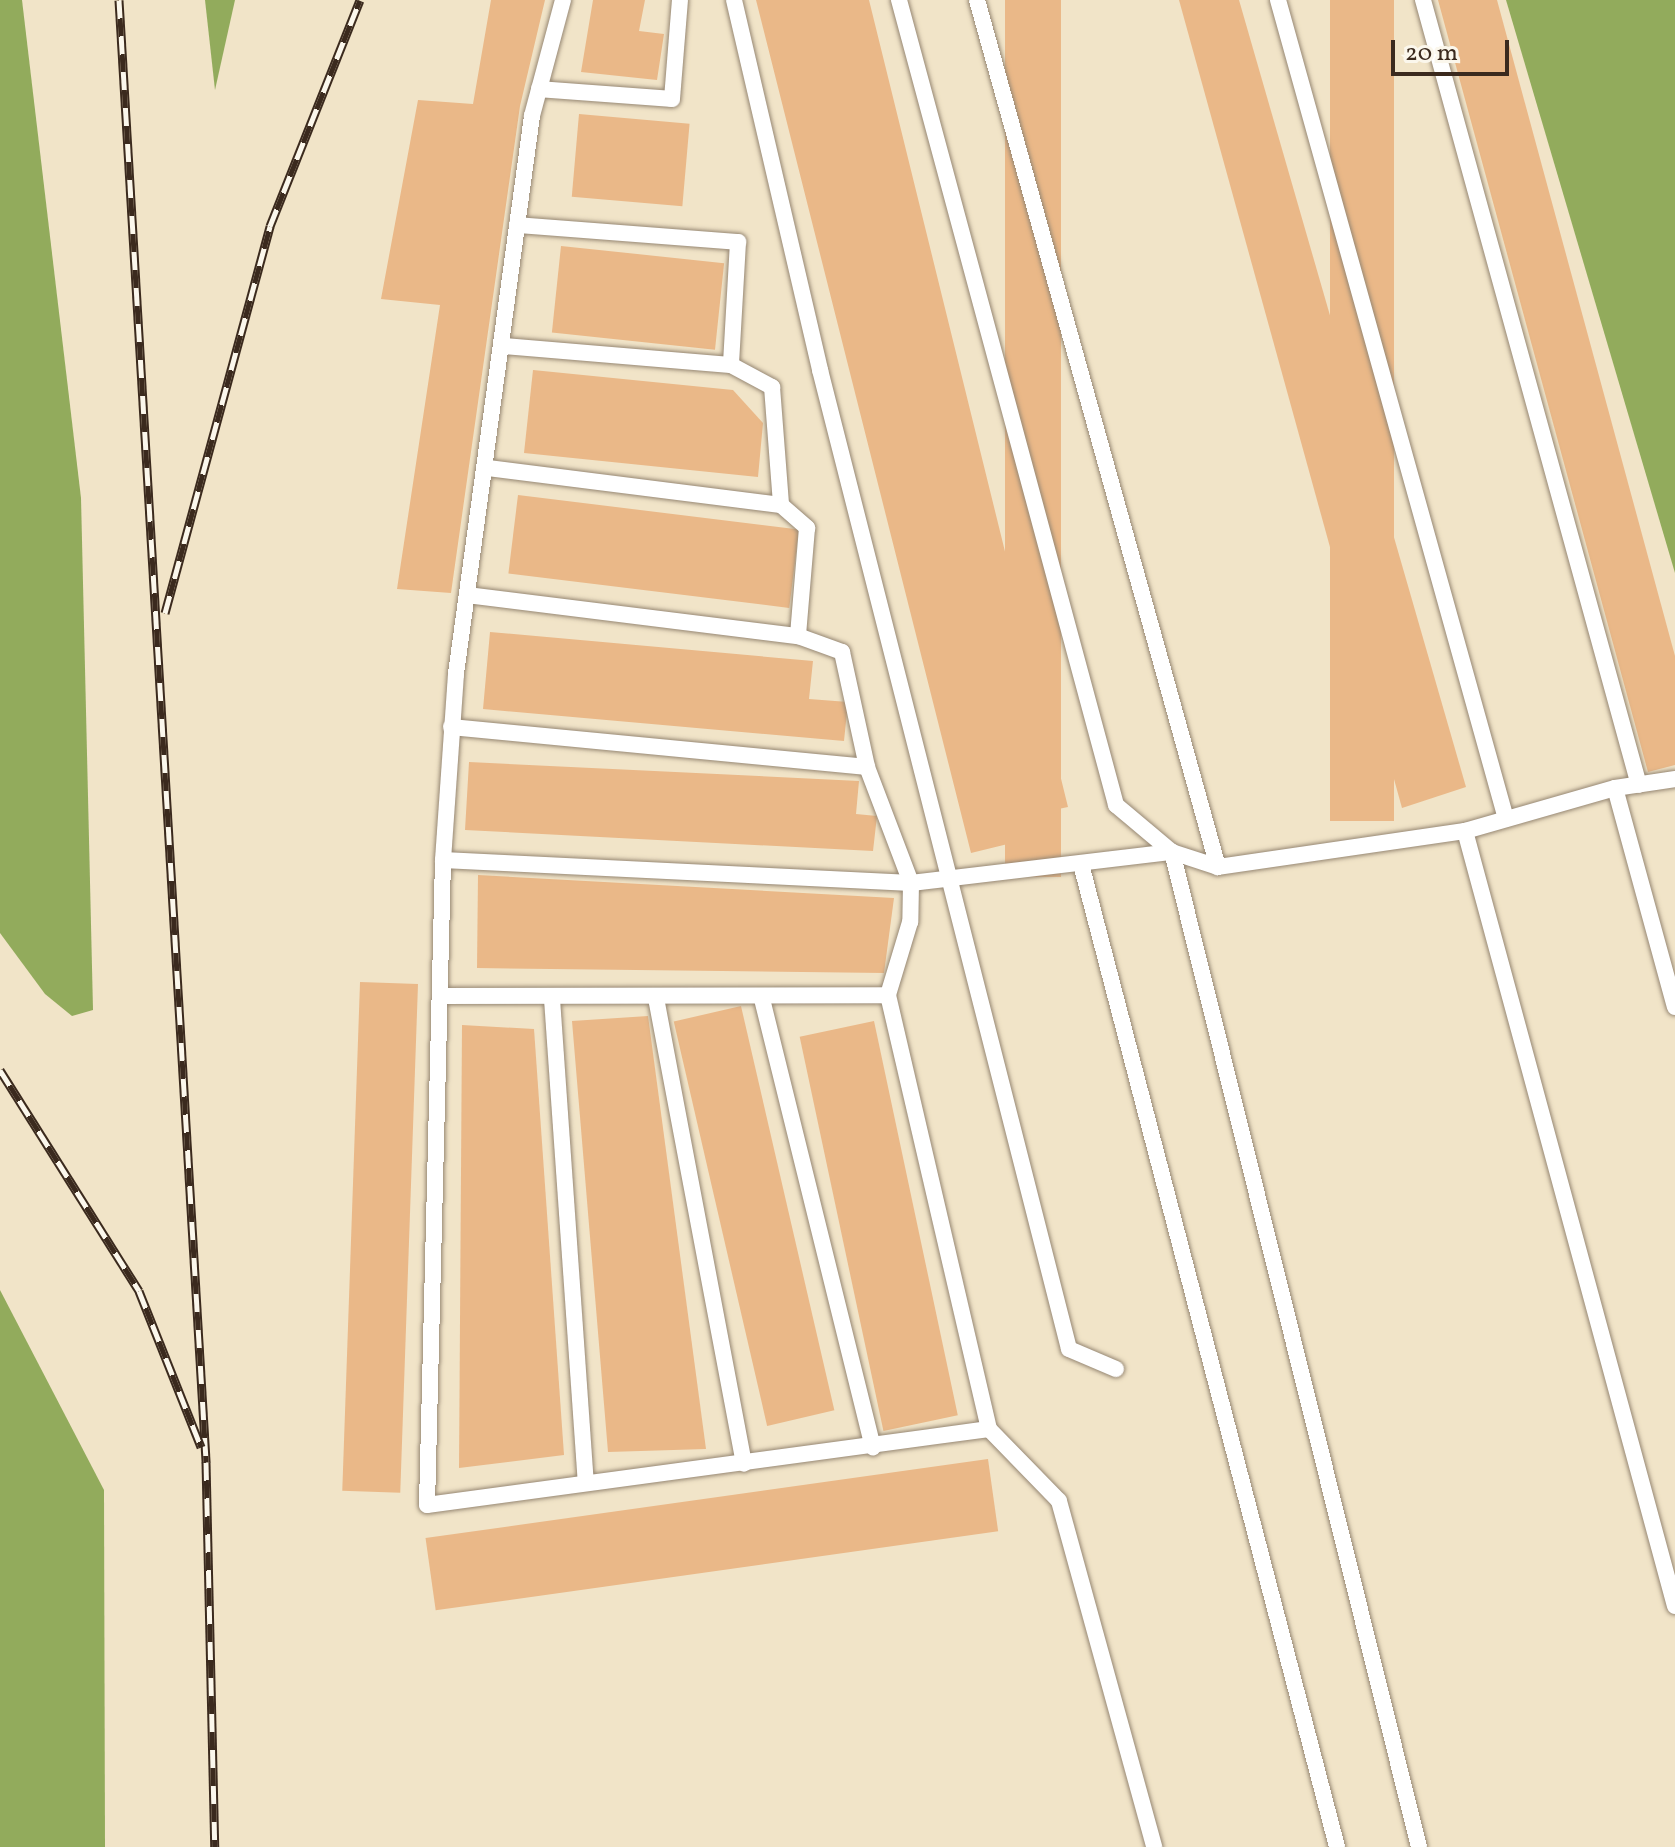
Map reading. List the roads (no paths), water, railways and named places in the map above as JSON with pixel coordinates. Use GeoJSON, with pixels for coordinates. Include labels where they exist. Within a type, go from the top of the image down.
{"type":"FeatureCollection","features":[{"type":"Feature","properties":{"kind":"lane"},"geometry":{"type":"LineString","coordinates":[[563,0],[539,89],[517,225],[488,468],[467,595],[451,727],[443,860],[445,996],[427,1505],[989,1429]]}},
{"type":"Feature","properties":{"kind":"lane"},"geometry":{"type":"LineString","coordinates":[[539,89],[672,99],[680,0]]}},
{"type":"Feature","properties":{"kind":"lane"},"geometry":{"type":"LineString","coordinates":[[734,0],[947,882],[1069,1349],[1116,1369]]}},
{"type":"Feature","properties":{"kind":"lane"},"geometry":{"type":"LineString","coordinates":[[899,0],[1116,805],[1172,852],[1218,867],[1465,831],[1615,788],[1675,779]]}},
{"type":"Feature","properties":{"kind":"lane"},"geometry":{"type":"LineString","coordinates":[[977,0],[1218,867]]}},
{"type":"Feature","properties":{"kind":"lane"},"geometry":{"type":"LineString","coordinates":[[1278,0],[1506,819]]}},
{"type":"Feature","properties":{"kind":"lane"},"geometry":{"type":"LineString","coordinates":[[1423,0],[1639,785]]}},
{"type":"Feature","properties":{"kind":"lane"},"geometry":{"type":"LineString","coordinates":[[517,225],[738,242],[731,365]]}},
{"type":"Feature","properties":{"kind":"lane"},"geometry":{"type":"LineString","coordinates":[[503,346],[731,365],[772,387],[781,505]]}},
{"type":"Feature","properties":{"kind":"lane"},"geometry":{"type":"LineString","coordinates":[[488,468],[781,505],[807,528],[798,636]]}},
{"type":"Feature","properties":{"kind":"lane"},"geometry":{"type":"LineString","coordinates":[[467,595],[798,636],[842,652],[867,767],[911,883],[910,922],[888,995],[989,1429],[1059,1501],[1154,1847]]}},
{"type":"Feature","properties":{"kind":"lane"},"geometry":{"type":"LineString","coordinates":[[451,727],[867,767]]}},
{"type":"Feature","properties":{"kind":"lane"},"geometry":{"type":"LineString","coordinates":[[1615,788],[1675,1007]]}},
{"type":"Feature","properties":{"kind":"lane"},"geometry":{"type":"LineString","coordinates":[[1465,831],[1675,1606]]}},
{"type":"Feature","properties":{"kind":"lane"},"geometry":{"type":"LineString","coordinates":[[443,860],[911,883],[947,882],[1172,852]]}},
{"type":"Feature","properties":{"kind":"lane"},"geometry":{"type":"LineString","coordinates":[[1172,852],[1419,1847]]}},
{"type":"Feature","properties":{"kind":"lane"},"geometry":{"type":"LineString","coordinates":[[1081,864],[1337,1847]]}},
{"type":"Feature","properties":{"kind":"lane"},"geometry":{"type":"LineString","coordinates":[[445,996],[762,999],[888,995]]}},
{"type":"Feature","properties":{"kind":"lane"},"geometry":{"type":"LineString","coordinates":[[656,998],[744,1464]]}},
{"type":"Feature","properties":{"kind":"lane"},"geometry":{"type":"LineString","coordinates":[[552,999],[586,1483]]}},
{"type":"Feature","properties":{"kind":"lane"},"geometry":{"type":"LineString","coordinates":[[762,999],[873,1447]]}},
{"type":"Feature","properties":{"kind":"railway"},"geometry":{"type":"LineString","coordinates":[[119,0],[206,1462],[215,1847]]}},
{"type":"Feature","properties":{"kind":"railway"},"geometry":{"type":"LineString","coordinates":[[165,613],[270,226],[360,0]]}},
{"type":"Feature","properties":{"kind":"railway"},"geometry":{"type":"LineString","coordinates":[[0,1070],[139,1291],[201,1447]]}}]}
